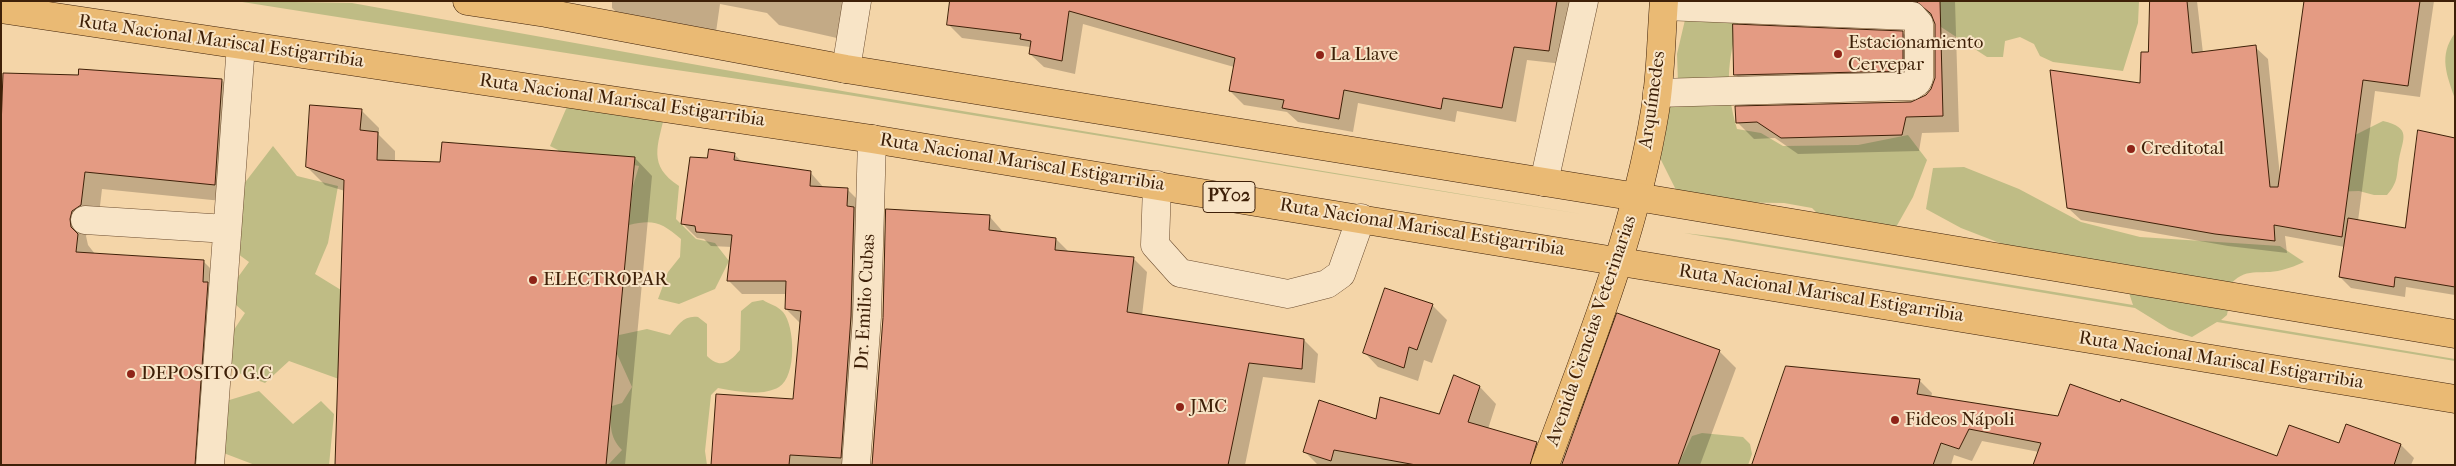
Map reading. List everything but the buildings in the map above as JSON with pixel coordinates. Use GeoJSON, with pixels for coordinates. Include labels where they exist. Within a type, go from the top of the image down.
{"type":"FeatureCollection","features":[{"type":"Feature","properties":{"kind":"main road"},"geometry":{"type":"LineString","coordinates":[[467,1],[846,69],[1637,197],[2455,334]]}},
{"type":"Feature","properties":{"kind":"main road","name":"Arquímedes"},"geometry":{"type":"LineString","coordinates":[[1637,197],[1657,93],[1664,4]]}},
{"type":"Feature","properties":{"kind":"main road","name":"Ruta Nacional Mariscal Estigarribia"},"geometry":{"type":"LineString","coordinates":[[1,10],[872,139],[1361,218],[2455,400]]}},
{"type":"Feature","properties":{"kind":"main road","name":"Avenida Ciencias Veterinarias"},"geometry":{"type":"LineString","coordinates":[[1546,465],[1620,261],[1637,197]]}},
{"type":"Feature","properties":{"kind":"street"},"geometry":{"type":"LineString","coordinates":[[846,69],[857,1]]}},
{"type":"Feature","properties":{"kind":"street"},"geometry":{"type":"LineString","coordinates":[[1544,182],[1584,1]]}},
{"type":"Feature","properties":{"kind":"street"},"geometry":{"type":"LineString","coordinates":[[1657,93],[1910,86],[1919,78],[1919,24],[1912,16],[1664,4]]}},
{"type":"Feature","properties":{"kind":"street"},"geometry":{"type":"LineString","coordinates":[[210,465],[241,45]]}},
{"type":"Feature","properties":{"kind":"street","name":"Dr. Emilio Cubas"},"geometry":{"type":"LineString","coordinates":[[856,465],[867,317],[872,139]]}},
{"type":"Feature","properties":{"kind":"street"},"geometry":{"type":"LineString","coordinates":[[1157,186],[1155,245],[1180,273],[1288,294],[1327,284],[1341,274],[1361,218]]}},
{"type":"Feature","properties":{"kind":"street"},"geometry":{"type":"LineString","coordinates":[[84,220],[227,230]]}},
{"type":"Feature","properties":{"kind":"shaded area"},"geometry":{"type":"Polygon","coordinates":[[[236,1],[352,3],[848,92],[1581,214],[848,95],[649,66],[236,1]]]}},
{"type":"Feature","properties":{"kind":"shaded area"},"geometry":{"type":"Polygon","coordinates":[[[1913,1],[2139,1],[2138,23],[2123,71],[2053,62],[2040,56],[2034,44],[2020,37],[2005,41],[2003,57],[1987,57],[1918,12],[1913,1]]]}},
{"type":"Feature","properties":{"kind":"shaded area"},"geometry":{"type":"Polygon","coordinates":[[[1688,7],[1739,21],[1732,50],[1729,75],[1733,114],[1737,129],[1761,133],[1783,146],[1858,145],[1908,135],[1927,160],[1913,197],[1895,229],[1825,221],[1812,208],[1784,203],[1713,202],[1678,194],[1658,154],[1665,139],[1664,112],[1678,83],[1677,54],[1688,7]]]}},
{"type":"Feature","properties":{"kind":"shaded area"},"geometry":{"type":"Polygon","coordinates":[[[2455,33],[2455,99],[2447,74],[2445,58],[2450,41],[2455,33]]]}},
{"type":"Feature","properties":{"kind":"shaded area"},"geometry":{"type":"Polygon","coordinates":[[[569,102],[665,113],[657,154],[662,170],[679,186],[676,219],[696,239],[715,243],[729,261],[715,289],[679,304],[658,299],[668,272],[680,257],[681,239],[668,229],[657,224],[645,222],[629,225],[633,186],[639,166],[623,163],[562,160],[558,150],[550,146],[569,102]]]}},
{"type":"Feature","properties":{"kind":"shaded area"},"geometry":{"type":"Polygon","coordinates":[[[2383,121],[2398,127],[2403,135],[2394,186],[2387,195],[2374,195],[2359,191],[2330,192],[2325,150],[2383,121]]]}},
{"type":"Feature","properties":{"kind":"shaded area"},"geometry":{"type":"Polygon","coordinates":[[[273,146],[297,176],[338,186],[328,243],[315,274],[341,290],[361,387],[289,361],[265,383],[236,372],[224,345],[245,313],[225,295],[249,262],[227,246],[230,202],[273,146]]]}},
{"type":"Feature","properties":{"kind":"shaded area"},"geometry":{"type":"Polygon","coordinates":[[[1964,167],[2019,189],[2081,222],[2140,237],[2280,246],[2304,262],[2274,272],[2253,272],[2235,280],[2228,287],[2230,298],[2227,315],[2221,320],[2455,359],[2455,361],[2217,322],[2192,337],[2169,329],[2135,308],[1684,233],[1727,238],[2133,305],[2129,293],[1961,228],[1926,209],[1933,168],[1964,167]]]}},
{"type":"Feature","properties":{"kind":"shaded area"},"geometry":{"type":"Polygon","coordinates":[[[763,300],[781,310],[787,319],[792,339],[789,373],[779,387],[765,392],[732,391],[718,388],[711,395],[705,451],[707,465],[608,465],[622,450],[611,430],[612,406],[622,403],[632,387],[617,354],[619,335],[647,329],[670,335],[685,319],[698,317],[707,324],[707,356],[716,362],[724,363],[740,350],[741,311],[752,302],[763,300]]]}},
{"type":"Feature","properties":{"kind":"shaded area"},"geometry":{"type":"Polygon","coordinates":[[[259,391],[293,424],[321,401],[334,414],[329,465],[255,465],[213,449],[213,405],[259,391]]]}},
{"type":"Feature","properties":{"kind":"shaded area"},"geometry":{"type":"Polygon","coordinates":[[[1702,433],[1743,437],[1750,444],[1752,454],[1748,465],[1678,465],[1692,436],[1702,433]]]}},
{"type":"Feature","properties":{"kind":"place","name":"Estacionamiento Cervepar"},"geometry":{"type":"Point","coordinates":[1838,54]}},
{"type":"Feature","properties":{"kind":"place","name":"La Llave"},"geometry":{"type":"Point","coordinates":[1320,55]}},
{"type":"Feature","properties":{"kind":"place","name":"Creditotal"},"geometry":{"type":"Point","coordinates":[2131,149]}},
{"type":"Feature","properties":{"kind":"place","name":"ELECTROPAR"},"geometry":{"type":"Point","coordinates":[533,280]}},
{"type":"Feature","properties":{"kind":"place","name":"DEPOSITO G.C"},"geometry":{"type":"Point","coordinates":[131,374]}},
{"type":"Feature","properties":{"kind":"place","name":"JMC"},"geometry":{"type":"Point","coordinates":[1180,407]}},
{"type":"Feature","properties":{"kind":"place","name":"Fideos Nápoli"},"geometry":{"type":"Point","coordinates":[1895,420]}}]}
